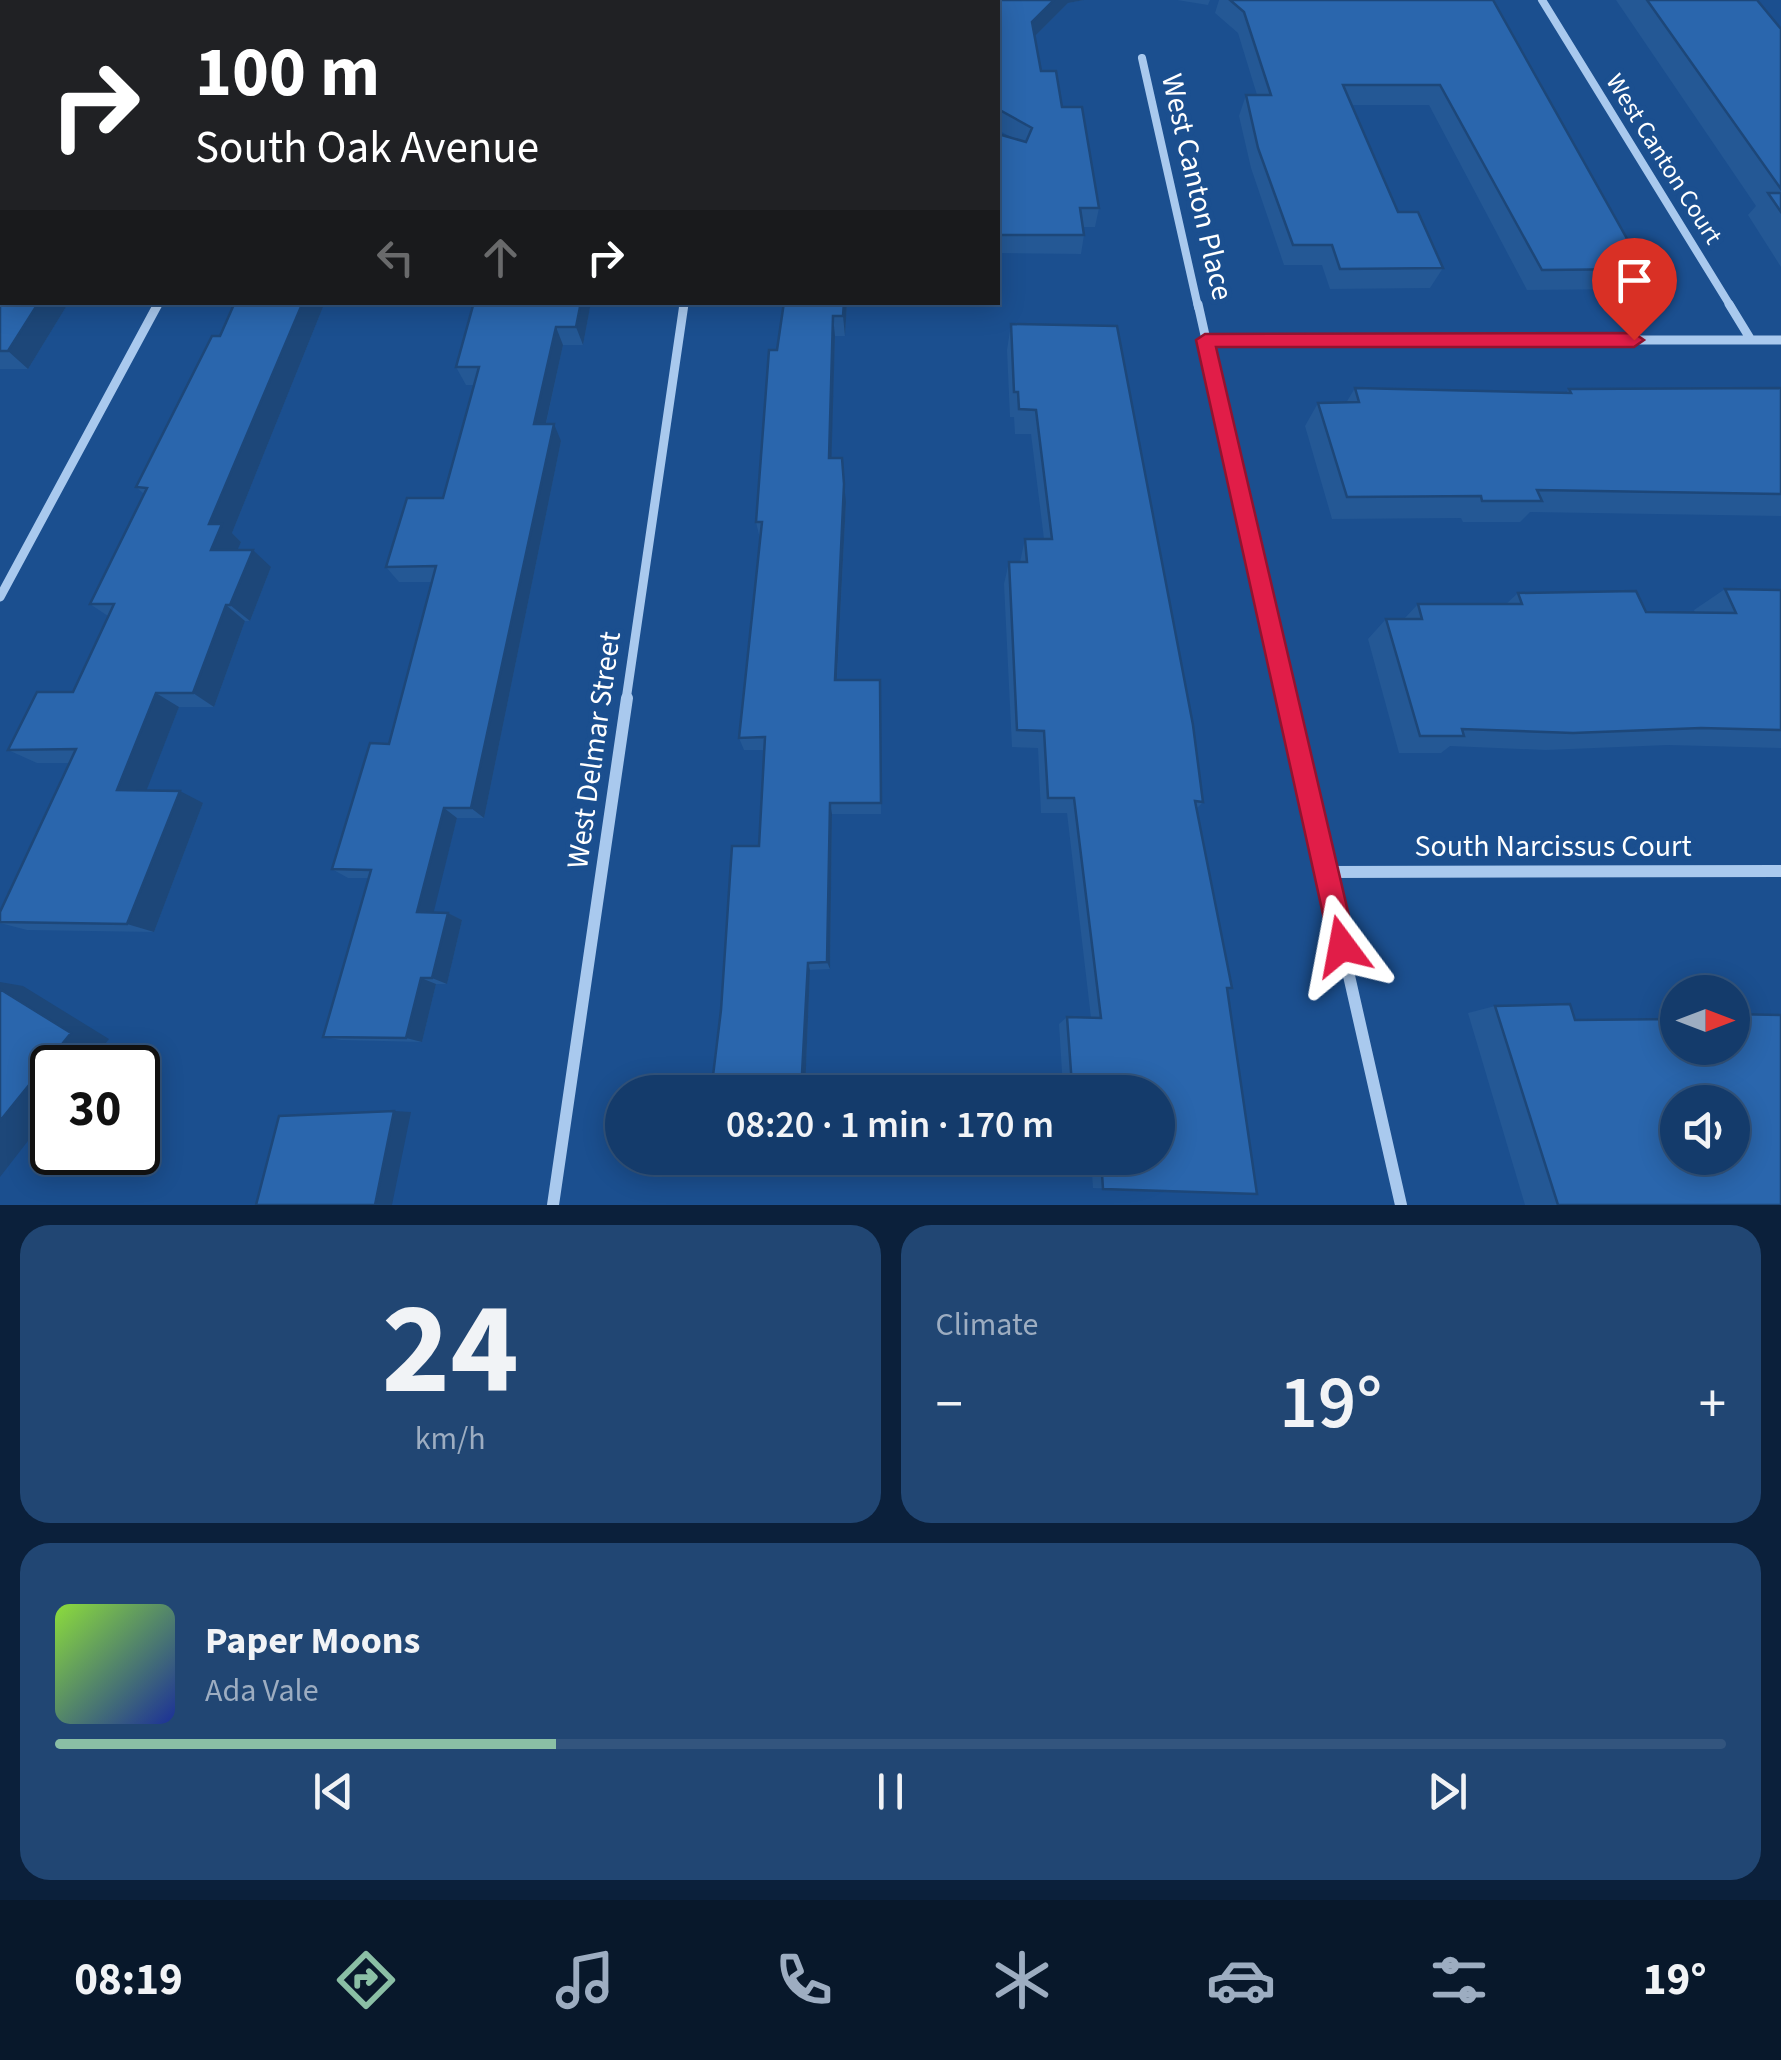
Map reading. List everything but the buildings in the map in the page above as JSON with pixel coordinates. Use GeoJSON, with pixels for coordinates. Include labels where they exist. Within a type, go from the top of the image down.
{"type":"FeatureCollection","features":[{"type":"Feature","properties":{"kind":"street","name":"West Canton Court"},"geometry":{"type":"LineString","coordinates":[[1542,0],[1752,340]]}},
{"type":"Feature","properties":{"kind":"street","name":"West Canton Place"},"geometry":{"type":"LineString","coordinates":[[1142,58],[1401,1205]]}},
{"type":"Feature","properties":{"kind":"street"},"geometry":{"type":"LineString","coordinates":[[0,597],[157,305]]}},
{"type":"Feature","properties":{"kind":"street","name":"West Delmar Street"},"geometry":{"type":"LineString","coordinates":[[554,1205],[684,305]]}},
{"type":"Feature","properties":{"kind":"street"},"geometry":{"type":"LineString","coordinates":[[1205,340],[1781,340]]}},
{"type":"Feature","properties":{"kind":"street","name":"South Narcissus Court"},"geometry":{"type":"LineString","coordinates":[[1325,872],[1781,870]]}},
{"type":"Feature","properties":{"kind":"route"},"geometry":{"type":"LineString","coordinates":[[1342,946],[1205,340],[1634,340]]}}]}
